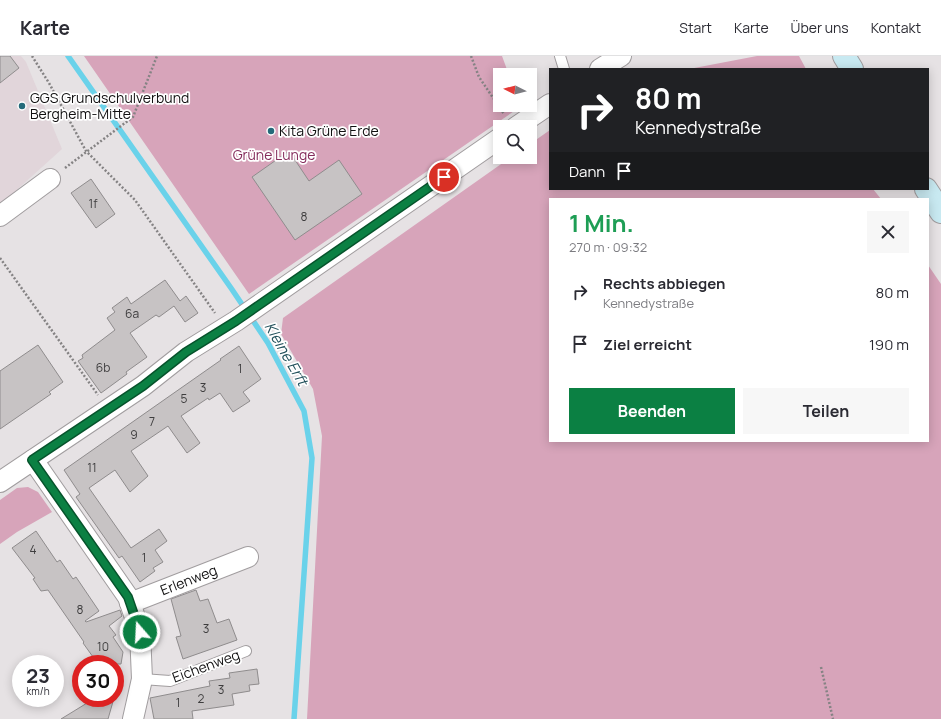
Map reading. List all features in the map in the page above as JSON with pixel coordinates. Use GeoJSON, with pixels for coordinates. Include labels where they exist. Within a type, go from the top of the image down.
{"type":"FeatureCollection","features":[{"type":"Feature","properties":{"kind":"main road"},"geometry":{"type":"LineString","coordinates":[[844,56],[851,68]]}},
{"type":"Feature","properties":{"kind":"main road"},"geometry":{"type":"LineString","coordinates":[[927,190],[941,212]]}},
{"type":"Feature","properties":{"kind":"street"},"geometry":{"type":"LineString","coordinates":[[602,68],[621,56]]}},
{"type":"Feature","properties":{"kind":"street"},"geometry":{"type":"LineString","coordinates":[[515,120],[549,104]]}},
{"type":"Feature","properties":{"kind":"street"},"geometry":{"type":"LineString","coordinates":[[0,482],[143,386],[186,352],[260,304],[493,143]]}},
{"type":"Feature","properties":{"kind":"street"},"geometry":{"type":"LineString","coordinates":[[0,216],[50,180]]}},
{"type":"Feature","properties":{"kind":"street"},"geometry":{"type":"LineString","coordinates":[[32,460],[128,597],[140,632],[142,679],[133,719]]}},
{"type":"Feature","properties":{"kind":"street","name":"Erlenweg"},"geometry":{"type":"LineString","coordinates":[[130,603],[248,557]]}},
{"type":"Feature","properties":{"kind":"lane"},"geometry":{"type":"LineString","coordinates":[[560,56],[564,68]]}},
{"type":"Feature","properties":{"kind":"lane","name":"Eichenweg"},"geometry":{"type":"LineString","coordinates":[[142,679],[170,681],[246,651]]}},
{"type":"Feature","properties":{"kind":"path"},"geometry":{"type":"LineString","coordinates":[[32,56],[49,83],[86,151],[135,200],[230,324]]}},
{"type":"Feature","properties":{"kind":"path"},"geometry":{"type":"LineString","coordinates":[[50,180],[86,151],[133,117],[157,56]]}},
{"type":"Feature","properties":{"kind":"path"},"geometry":{"type":"LineString","coordinates":[[471,56],[479,77],[510,120]]}},
{"type":"Feature","properties":{"kind":"path"},"geometry":{"type":"LineString","coordinates":[[0,258],[108,409]]}},
{"type":"Feature","properties":{"kind":"path"},"geometry":{"type":"LineString","coordinates":[[822,667],[833,719]]}},
{"type":"Feature","properties":{"kind":"shaded area","name":"GGS Grundschulverbund Bergheim-Mitte"},"geometry":{"type":"Polygon","coordinates":[[[0,56],[21,56],[26,62],[62,149],[0,205],[0,56]]]}},
{"type":"Feature","properties":{"kind":"green space","name":"Grüne Lunge"},"geometry":{"type":"Polygon","coordinates":[[[84,56],[502,56],[506,68],[493,68],[493,112],[513,112],[501,120],[493,120],[493,126],[249,294],[84,56]]]}},
{"type":"Feature","properties":{"kind":"green space"},"geometry":{"type":"Polygon","coordinates":[[[757,56],[799,56],[805,68],[694,68],[757,56]]]}},
{"type":"Feature","properties":{"kind":"green space"},"geometry":{"type":"Polygon","coordinates":[[[549,131],[549,190],[874,190],[880,198],[549,198],[549,442],[929,442],[929,266],[941,284],[941,719],[307,719],[322,436],[313,389],[281,334],[283,318],[501,164],[537,164],[537,139],[549,131]]]}},
{"type":"Feature","properties":{"kind":"green space"},"geometry":{"type":"Polygon","coordinates":[[[28,487],[38,492],[52,512],[17,532],[0,544],[0,500],[17,488],[28,487]]]}},
{"type":"Feature","properties":{"kind":"building"},"geometry":{"type":"Polygon","coordinates":[[[0,56],[10,56],[19,68],[0,83],[0,56]]]}},
{"type":"Feature","properties":{"kind":"building"},"geometry":{"type":"Polygon","coordinates":[[[289,151],[309,181],[339,160],[362,194],[295,240],[252,177],[289,151]]]}},
{"type":"Feature","properties":{"kind":"building"},"geometry":{"type":"Polygon","coordinates":[[[91,179],[115,214],[96,228],[71,193],[91,179]]]}},
{"type":"Feature","properties":{"kind":"building"},"geometry":{"type":"Polygon","coordinates":[[[165,280],[180,301],[186,296],[198,313],[185,322],[174,306],[159,317],[156,315],[130,333],[147,357],[101,393],[78,361],[83,358],[82,355],[115,330],[107,318],[115,312],[112,308],[127,297],[131,304],[165,280]]]}},
{"type":"Feature","properties":{"kind":"building"},"geometry":{"type":"Polygon","coordinates":[[[38,345],[63,382],[49,392],[51,394],[0,429],[0,371],[38,345]]]}},
{"type":"Feature","properties":{"kind":"building"},"geometry":{"type":"Polygon","coordinates":[[[239,346],[261,379],[243,392],[250,401],[233,412],[220,393],[209,400],[208,398],[181,416],[200,443],[187,453],[168,426],[131,451],[148,476],[130,492],[115,470],[89,488],[131,548],[159,529],[167,541],[155,550],[163,562],[153,568],[155,571],[140,582],[122,556],[119,558],[76,497],[80,494],[64,470],[239,346]]]}},
{"type":"Feature","properties":{"kind":"building"},"geometry":{"type":"Polygon","coordinates":[[[36,531],[57,562],[60,560],[73,579],[76,577],[99,611],[85,621],[86,622],[120,610],[122,616],[109,626],[116,635],[113,637],[123,652],[122,655],[92,655],[48,590],[41,591],[33,579],[35,578],[12,548],[36,531]]]}},
{"type":"Feature","properties":{"kind":"building"},"geometry":{"type":"Polygon","coordinates":[[[196,590],[200,601],[208,599],[217,623],[229,619],[237,640],[183,659],[176,637],[181,636],[171,599],[196,590]]]}},
{"type":"Feature","properties":{"kind":"building"},"geometry":{"type":"Polygon","coordinates":[[[257,669],[259,684],[249,685],[250,691],[232,694],[234,705],[192,711],[193,719],[154,719],[150,698],[210,686],[209,681],[230,678],[229,673],[257,669]]]}},
{"type":"Feature","properties":{"kind":"building"},"geometry":{"type":"Polygon","coordinates":[[[81,707],[111,707],[108,719],[61,719],[81,707]]]}},
{"type":"Feature","properties":{"kind":"waterway","name":"Kleine Erft"},"geometry":{"type":"LineString","coordinates":[[68,56],[268,343],[304,411],[312,458],[294,719]]}},
{"type":"Feature","properties":{"kind":"place","name":"GGS Grundschulverbund Bergheim-Mitte"},"geometry":{"type":"Point","coordinates":[22,106]}},
{"type":"Feature","properties":{"kind":"place","name":"Kita Grüne Erde"},"geometry":{"type":"Point","coordinates":[271,131]}},
{"type":"Feature","properties":{"kind":"route"},"geometry":{"type":"LineString","coordinates":[[140,632],[128,597],[32,460],[143,386],[186,352],[236,321],[444,177]]}}]}
